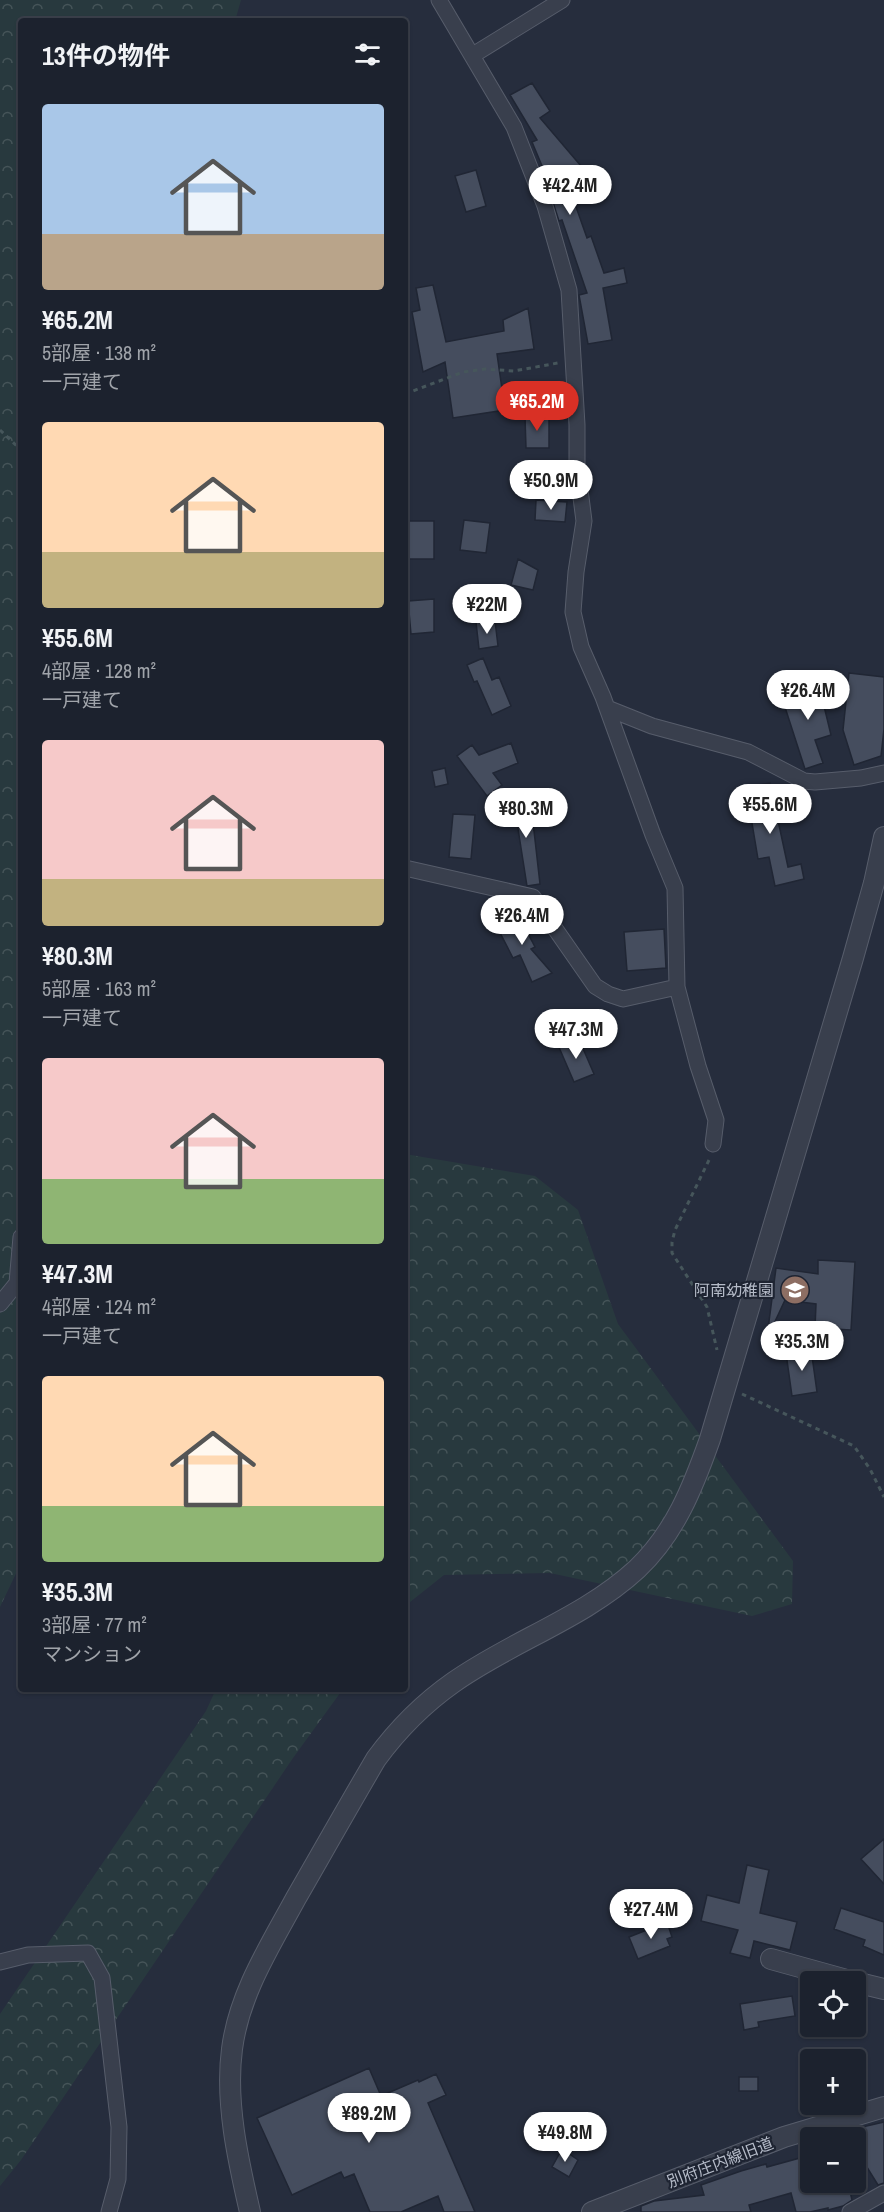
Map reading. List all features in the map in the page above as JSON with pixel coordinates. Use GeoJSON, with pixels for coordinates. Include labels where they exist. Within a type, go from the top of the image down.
{"type":"FeatureCollection","features":[{"type":"Feature","properties":{"kind":"street"},"geometry":{"type":"LineString","coordinates":[[439,0],[514,127],[545,206],[569,290],[574,360],[577,466],[584,521],[576,572],[573,612],[580,647],[607,708],[675,888],[677,987],[698,1066],[716,1120],[713,1144]]}},
{"type":"Feature","properties":{"kind":"street"},"geometry":{"type":"LineString","coordinates":[[473,55],[562,0]]}},
{"type":"Feature","properties":{"kind":"street"},"geometry":{"type":"LineString","coordinates":[[607,708],[652,726],[748,752],[804,781],[861,778],[884,773]]}},
{"type":"Feature","properties":{"kind":"street"},"geometry":{"type":"LineString","coordinates":[[250,2212],[231,2100],[232,2050],[240,2011],[270,1945],[372,1766],[389,1742],[416,1713],[454,1682],[591,1603],[637,1569],[669,1530],[689,1496],[710,1439],[846,981],[874,884],[884,837]]}},
{"type":"Feature","properties":{"kind":"street"},"geometry":{"type":"LineString","coordinates":[[408,869],[533,897],[595,986],[608,994],[623,999],[677,987]]}},
{"type":"Feature","properties":{"kind":"street"},"geometry":{"type":"LineString","coordinates":[[0,1304],[17,1283],[18,1272]]}},
{"type":"Feature","properties":{"kind":"street"},"geometry":{"type":"LineString","coordinates":[[0,1962],[28,1955],[88,1953],[102,1978],[119,2127],[118,2179],[109,2212]]}},
{"type":"Feature","properties":{"kind":"street"},"geometry":{"type":"LineString","coordinates":[[771,1959],[814,1971]]}},
{"type":"Feature","properties":{"kind":"street"},"geometry":{"type":"LineString","coordinates":[[866,1985],[884,1989]]}},
{"type":"Feature","properties":{"kind":"street","name":"別府庄内線旧道"},"geometry":{"type":"LineString","coordinates":[[592,2212],[784,2138],[884,2107]]}},
{"type":"Feature","properties":{"kind":"street"},"geometry":{"type":"LineString","coordinates":[[850,2212],[884,2193]]}},
{"type":"Feature","properties":{"kind":"path"},"geometry":{"type":"LineString","coordinates":[[408,393],[463,372],[485,369],[514,371],[574,360]]}},
{"type":"Feature","properties":{"kind":"path"},"geometry":{"type":"LineString","coordinates":[[0,430],[18,447]]}},
{"type":"Feature","properties":{"kind":"green space"},"geometry":{"type":"Polygon","coordinates":[[[0,0],[241,0],[236,18],[18,18],[18,1569],[0,1607],[0,0]]]}},
{"type":"Feature","properties":{"kind":"green space"},"geometry":{"type":"Polygon","coordinates":[[[408,1155],[535,1176],[578,1210],[618,1324],[793,1561],[792,1604],[752,1616],[550,1573],[444,1575],[408,1604],[408,1155]]]}},
{"type":"Feature","properties":{"kind":"green space"},"geometry":{"type":"Polygon","coordinates":[[[215,1692],[341,1692],[293,1758],[21,2160],[0,2186],[0,2014],[206,1711],[215,1692]]]}},
{"type":"Feature","properties":{"kind":"building"},"geometry":{"type":"Polygon","coordinates":[[[532,83],[550,111],[540,118],[581,166],[564,173],[587,238],[591,236],[604,273],[624,268],[627,283],[603,288],[612,340],[588,344],[579,295],[587,293],[562,220],[559,221],[550,193],[553,192],[532,142],[537,140],[510,95],[532,83]]]}},
{"type":"Feature","properties":{"kind":"building"},"geometry":{"type":"Polygon","coordinates":[[[476,170],[486,206],[466,212],[455,176],[476,170]]]}},
{"type":"Feature","properties":{"kind":"building"},"geometry":{"type":"Polygon","coordinates":[[[433,285],[446,342],[504,331],[503,320],[528,308],[534,349],[497,354],[505,410],[453,418],[445,362],[423,372],[412,312],[420,310],[416,288],[433,285]]]}},
{"type":"Feature","properties":{"kind":"building"},"geometry":{"type":"Polygon","coordinates":[[[525,417],[549,417],[549,448],[526,448],[525,417]]]}},
{"type":"Feature","properties":{"kind":"building"},"geometry":{"type":"Polygon","coordinates":[[[536,500],[567,502],[565,522],[535,520],[536,500]]]}},
{"type":"Feature","properties":{"kind":"building"},"geometry":{"type":"Polygon","coordinates":[[[464,520],[490,523],[486,553],[460,550],[464,520]]]}},
{"type":"Feature","properties":{"kind":"building"},"geometry":{"type":"Polygon","coordinates":[[[408,521],[434,521],[434,559],[408,559],[408,521]]]}},
{"type":"Feature","properties":{"kind":"building"},"geometry":{"type":"Polygon","coordinates":[[[518,559],[538,570],[533,590],[511,585],[518,559]]]}},
{"type":"Feature","properties":{"kind":"building"},"geometry":{"type":"Polygon","coordinates":[[[434,599],[434,632],[411,634],[408,601],[434,599]]]}},
{"type":"Feature","properties":{"kind":"building"},"geometry":{"type":"Polygon","coordinates":[[[495,621],[498,646],[479,649],[476,622],[495,621]]]}},
{"type":"Feature","properties":{"kind":"building"},"geometry":{"type":"Polygon","coordinates":[[[483,658],[492,680],[499,677],[511,706],[492,715],[467,665],[483,658]]]}},
{"type":"Feature","properties":{"kind":"building"},"geometry":{"type":"Polygon","coordinates":[[[849,673],[884,677],[884,729],[881,756],[854,765],[843,730],[849,673]]]}},
{"type":"Feature","properties":{"kind":"building"},"geometry":{"type":"Polygon","coordinates":[[[817,677],[831,735],[815,740],[823,763],[805,769],[783,701],[817,677]]]}},
{"type":"Feature","properties":{"kind":"building"},"geometry":{"type":"Polygon","coordinates":[[[511,743],[518,763],[493,773],[502,785],[487,796],[457,756],[472,745],[479,755],[511,743]]]}},
{"type":"Feature","properties":{"kind":"building"},"geometry":{"type":"Polygon","coordinates":[[[445,768],[448,784],[435,787],[432,771],[445,768]]]}},
{"type":"Feature","properties":{"kind":"building"},"geometry":{"type":"Polygon","coordinates":[[[770,783],[788,867],[801,864],[804,879],[775,886],[769,857],[758,859],[746,787],[770,783]]]}},
{"type":"Feature","properties":{"kind":"building"},"geometry":{"type":"Polygon","coordinates":[[[524,793],[534,831],[540,884],[527,886],[516,816],[514,816],[510,798],[513,795],[524,793]]]}},
{"type":"Feature","properties":{"kind":"building"},"geometry":{"type":"Polygon","coordinates":[[[453,814],[475,815],[471,859],[449,857],[453,814]]]}},
{"type":"Feature","properties":{"kind":"building"},"geometry":{"type":"Polygon","coordinates":[[[516,911],[535,947],[531,949],[552,973],[532,982],[520,955],[513,958],[495,923],[516,911]]]}},
{"type":"Feature","properties":{"kind":"building"},"geometry":{"type":"Polygon","coordinates":[[[664,929],[666,968],[627,971],[624,932],[664,929]]]}},
{"type":"Feature","properties":{"kind":"building"},"geometry":{"type":"Polygon","coordinates":[[[578,1037],[594,1074],[574,1082],[558,1045],[578,1037]]]}},
{"type":"Feature","properties":{"kind":"building"},"geometry":{"type":"Polygon","coordinates":[[[818,1260],[855,1262],[851,1330],[815,1328],[816,1304],[785,1300],[771,1330],[768,1329],[776,1268],[818,1274],[818,1260]]]}},
{"type":"Feature","properties":{"kind":"building"},"geometry":{"type":"Polygon","coordinates":[[[811,1349],[817,1392],[792,1396],[786,1353],[811,1349]]]}},
{"type":"Feature","properties":{"kind":"building"},"geometry":{"type":"Polygon","coordinates":[[[884,1839],[884,1884],[861,1859],[884,1839]]]}},
{"type":"Feature","properties":{"kind":"building"},"geometry":{"type":"Polygon","coordinates":[[[747,1865],[769,1870],[760,1913],[797,1922],[790,1950],[754,1941],[750,1958],[730,1953],[738,1930],[701,1921],[707,1895],[739,1903],[747,1865]]]}},
{"type":"Feature","properties":{"kind":"building"},"geometry":{"type":"Polygon","coordinates":[[[841,1908],[884,1922],[884,1955],[863,1946],[865,1940],[834,1929],[841,1908]]]}},
{"type":"Feature","properties":{"kind":"building"},"geometry":{"type":"Polygon","coordinates":[[[667,1922],[672,1937],[667,1939],[670,1946],[638,1959],[629,1937],[667,1922]]]}},
{"type":"Feature","properties":{"kind":"building"},"geometry":{"type":"Polygon","coordinates":[[[792,1996],[795,2016],[758,2022],[759,2027],[744,2030],[740,2004],[792,1996]]]}},
{"type":"Feature","properties":{"kind":"building"},"geometry":{"type":"Polygon","coordinates":[[[369,2068],[381,2096],[436,2074],[446,2095],[428,2103],[475,2212],[444,2212],[438,2196],[401,2212],[370,2212],[354,2174],[344,2178],[341,2172],[292,2195],[257,2118],[369,2068]]]}},
{"type":"Feature","properties":{"kind":"building"},"geometry":{"type":"Polygon","coordinates":[[[739,2077],[758,2077],[758,2091],[739,2091],[739,2077]]]}},
{"type":"Feature","properties":{"kind":"building"},"geometry":{"type":"Polygon","coordinates":[[[884,2122],[884,2183],[878,2185],[866,2166],[866,2127],[862,2127],[884,2122]]]}},
{"type":"Feature","properties":{"kind":"building"},"geometry":{"type":"Polygon","coordinates":[[[562,2149],[578,2160],[569,2177],[552,2167],[562,2149]]]}},
{"type":"Feature","properties":{"kind":"building"},"geometry":{"type":"Polygon","coordinates":[[[800,2158],[800,2193],[850,2193],[852,2200],[843,2206],[828,2210],[828,2208],[796,2212],[791,2193],[749,2205],[751,2212],[641,2212],[641,2206],[654,2201],[704,2195],[701,2185],[766,2164],[767,2167],[800,2158]]]}},
{"type":"Feature","properties":{"kind":"place","name":"阿南幼稚園"},"geometry":{"type":"Point","coordinates":[795,1290]}}]}
